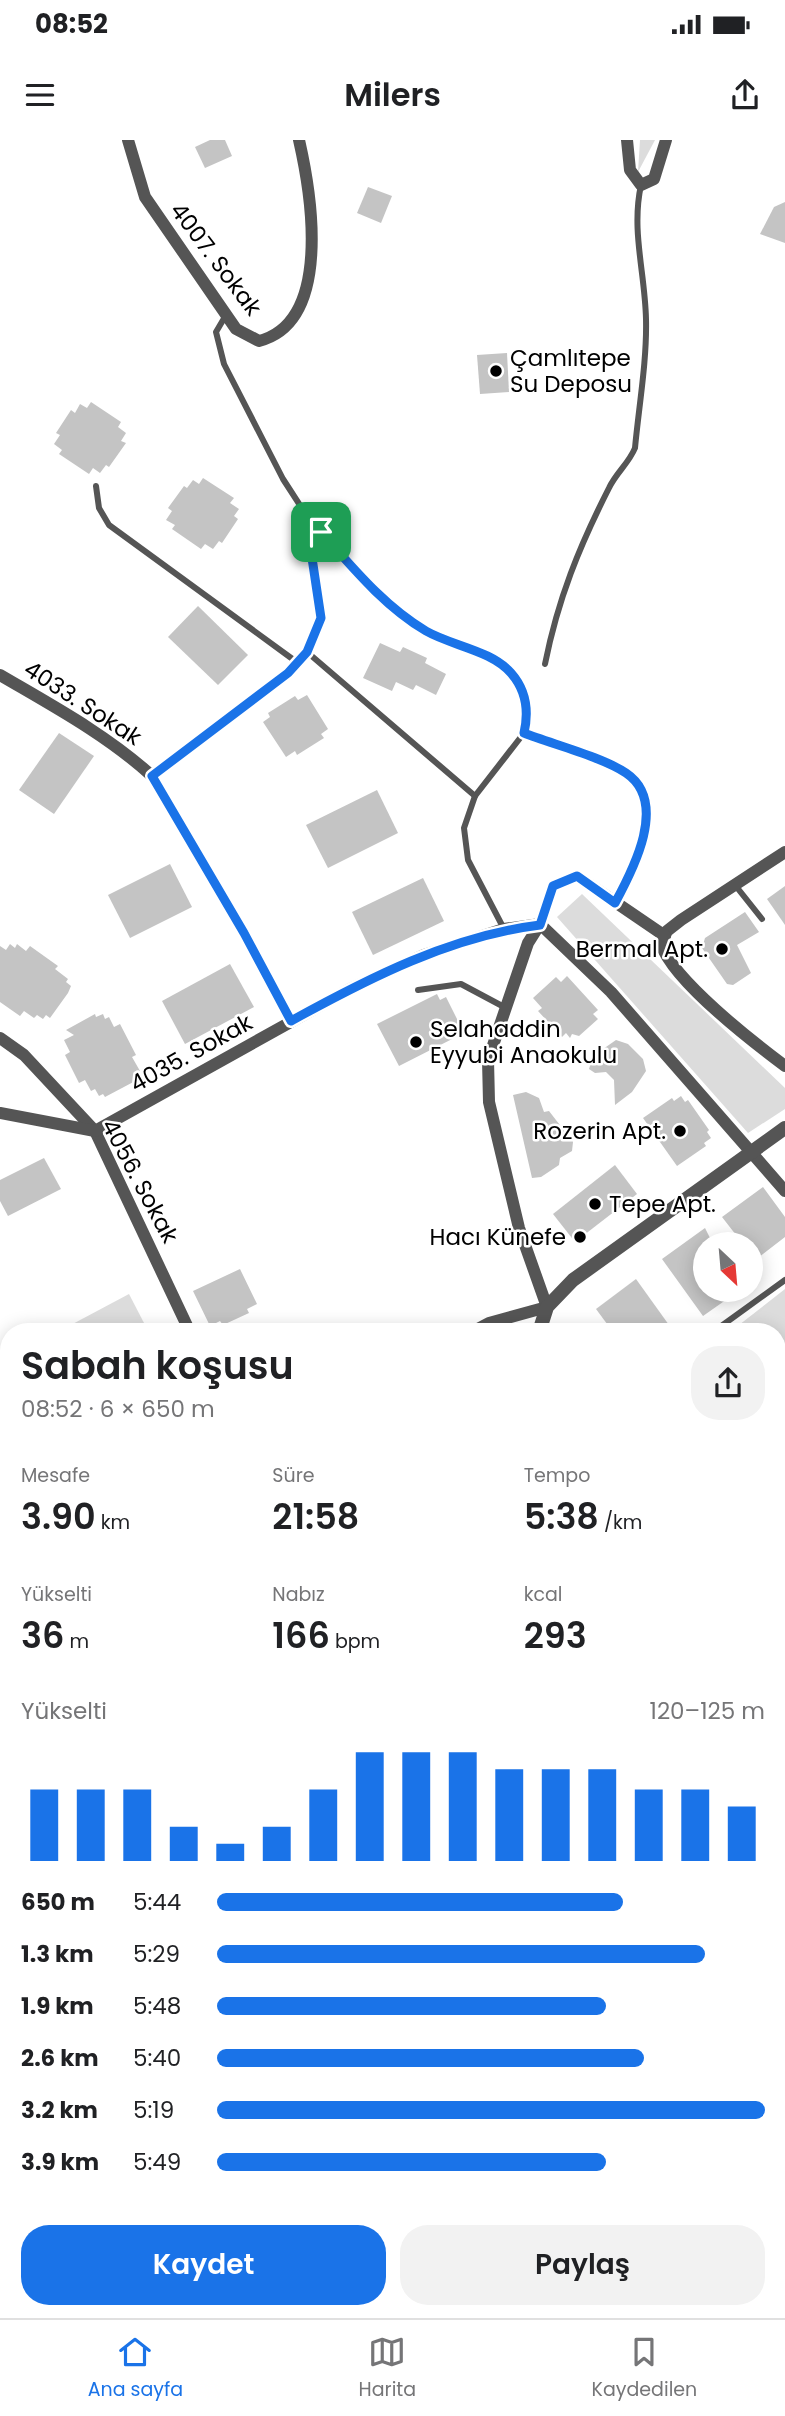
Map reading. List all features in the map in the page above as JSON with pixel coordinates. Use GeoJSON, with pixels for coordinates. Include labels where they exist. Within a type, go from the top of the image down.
{"type":"FeatureCollection","features":[{"type":"Feature","properties":{"kind":"street","name":"4007. Sokak"},"geometry":{"type":"LineString","coordinates":[[128,140],[145,197],[236,329],[259,341],[277,336],[296,317],[307,288],[312,241],[299,140]]}},
{"type":"Feature","properties":{"kind":"street"},"geometry":{"type":"LineString","coordinates":[[626,140],[630,170],[641,185],[654,179],[666,140]]}},
{"type":"Feature","properties":{"kind":"street","name":"4033. Sokak"},"geometry":{"type":"LineString","coordinates":[[0,676],[81,723],[130,756],[152,776],[244,933],[291,1021]]}},
{"type":"Feature","properties":{"kind":"street"},"geometry":{"type":"LineString","coordinates":[[785,852],[681,920],[661,944],[666,959],[785,1066]]}},
{"type":"Feature","properties":{"kind":"street"},"geometry":{"type":"LineString","coordinates":[[547,1307],[519,1228],[489,1102],[488,1060],[528,943],[540,925],[553,886],[577,876],[665,936]]}},
{"type":"Feature","properties":{"kind":"street"},"geometry":{"type":"LineString","coordinates":[[540,925],[611,992],[785,1191]]}},
{"type":"Feature","properties":{"kind":"street","name":"4035. Sokak"},"geometry":{"type":"LineString","coordinates":[[95,1131],[350,989],[425,956],[504,929],[540,925]]}},
{"type":"Feature","properties":{"kind":"street","name":"4056. Sokak"},"geometry":{"type":"LineString","coordinates":[[0,1038],[24,1055],[95,1131],[186,1323]]}},
{"type":"Feature","properties":{"kind":"street"},"geometry":{"type":"LineString","coordinates":[[0,1114],[95,1131]]}},
{"type":"Feature","properties":{"kind":"street"},"geometry":{"type":"LineString","coordinates":[[542,1323],[547,1307],[573,1280],[750,1150],[785,1128]]}},
{"type":"Feature","properties":{"kind":"street"},"geometry":{"type":"LineString","coordinates":[[489,1323],[547,1307]]}},
{"type":"Feature","properties":{"kind":"lane"},"geometry":{"type":"LineString","coordinates":[[545,664],[569,570],[612,481],[630,459],[635,448],[646,337],[644,295],[635,231],[641,185]]}},
{"type":"Feature","properties":{"kind":"lane"},"geometry":{"type":"LineString","coordinates":[[226,316],[216,332],[224,364],[283,479],[304,513],[374,591],[408,619],[448,642],[495,659],[505,666],[524,697],[527,721],[524,733],[475,796],[466,817],[466,850],[504,929]]}},
{"type":"Feature","properties":{"kind":"lane"},"geometry":{"type":"LineString","coordinates":[[96,486],[99,508],[109,525],[298,663]]}},
{"type":"Feature","properties":{"kind":"lane"},"geometry":{"type":"LineString","coordinates":[[152,776],[298,663],[307,652],[321,618],[312,558],[314,544],[321,532]]}},
{"type":"Feature","properties":{"kind":"lane"},"geometry":{"type":"LineString","coordinates":[[307,652],[475,796]]}},
{"type":"Feature","properties":{"kind":"lane"},"geometry":{"type":"LineString","coordinates":[[524,733],[624,771],[640,790],[645,805],[642,844],[638,860],[615,903]]}},
{"type":"Feature","properties":{"kind":"lane"},"geometry":{"type":"LineString","coordinates":[[734,884],[762,919]]}},
{"type":"Feature","properties":{"kind":"lane"},"geometry":{"type":"LineString","coordinates":[[418,990],[460,984],[506,1008]]}},
{"type":"Feature","properties":{"kind":"lane"},"geometry":{"type":"LineString","coordinates":[[725,1323],[785,1280]]}},
{"type":"Feature","properties":{"kind":"shaded area"},"geometry":{"type":"Polygon","coordinates":[[[640,140],[655,140],[638,172],[640,140]]]}},
{"type":"Feature","properties":{"kind":"shaded area"},"geometry":{"type":"Polygon","coordinates":[[[582,894],[785,1088],[785,1109],[748,1133],[557,917],[582,894]]]}},
{"type":"Feature","properties":{"kind":"shaded area"},"geometry":{"type":"Polygon","coordinates":[[[785,1289],[785,1323],[742,1323],[785,1289]]]}},
{"type":"Feature","properties":{"kind":"shaded area"},"geometry":{"type":"Polygon","coordinates":[[[129,1294],[144,1323],[75,1323],[129,1294]]]}},
{"type":"Feature","properties":{"kind":"building"},"geometry":{"type":"Polygon","coordinates":[[[210,140],[225,140],[232,156],[205,168],[195,147],[210,140]]]}},
{"type":"Feature","properties":{"kind":"building"},"geometry":{"type":"Polygon","coordinates":[[[368,187],[392,196],[381,223],[357,213],[368,187]]]}},
{"type":"Feature","properties":{"kind":"building"},"geometry":{"type":"Polygon","coordinates":[[[785,202],[785,243],[760,234],[774,207],[785,202]]]}},
{"type":"Feature","properties":{"kind":"building","name":"Çamlıtepe Su Deposu"},"geometry":{"type":"Polygon","coordinates":[[[507,353],[509,392],[480,394],[477,355],[507,353]]]}},
{"type":"Feature","properties":{"kind":"building"},"geometry":{"type":"Polygon","coordinates":[[[91,402],[121,422],[118,427],[126,433],[121,441],[126,443],[109,467],[106,465],[100,473],[93,468],[89,474],[59,454],[62,450],[54,444],[60,435],[56,433],[71,410],[75,413],[80,404],[87,408],[91,402]]]}},
{"type":"Feature","properties":{"kind":"building"},"geometry":{"type":"Polygon","coordinates":[[[203,478],[234,498],[230,503],[239,509],[234,516],[238,519],[222,543],[219,541],[213,549],[205,544],[201,549],[172,529],[175,525],[166,520],[172,511],[168,508],[184,486],[187,488],[193,480],[199,484],[203,478]]]}},
{"type":"Feature","properties":{"kind":"building"},"geometry":{"type":"Polygon","coordinates":[[[198,606],[248,655],[218,685],[168,637],[198,606]]]}},
{"type":"Feature","properties":{"kind":"building"},"geometry":{"type":"Polygon","coordinates":[[[380,643],[400,652],[403,647],[427,658],[425,663],[446,674],[436,695],[416,685],[413,690],[396,682],[392,691],[363,678],[380,643]]]}},
{"type":"Feature","properties":{"kind":"building"},"geometry":{"type":"Polygon","coordinates":[[[307,695],[328,729],[321,734],[324,738],[297,755],[295,751],[286,757],[263,722],[270,717],[268,713],[295,696],[298,700],[307,695]]]}},
{"type":"Feature","properties":{"kind":"building"},"geometry":{"type":"Polygon","coordinates":[[[59,733],[94,756],[54,814],[19,790],[59,733]]]}},
{"type":"Feature","properties":{"kind":"building"},"geometry":{"type":"Polygon","coordinates":[[[377,790],[398,833],[328,868],[306,825],[377,790]]]}},
{"type":"Feature","properties":{"kind":"building"},"geometry":{"type":"Polygon","coordinates":[[[170,864],[192,907],[130,938],[108,895],[170,864]]]}},
{"type":"Feature","properties":{"kind":"building"},"geometry":{"type":"Polygon","coordinates":[[[423,878],[444,921],[373,955],[352,912],[423,878]]]}},
{"type":"Feature","properties":{"kind":"building"},"geometry":{"type":"Polygon","coordinates":[[[785,886],[785,925],[767,899],[785,886]]]}},
{"type":"Feature","properties":{"kind":"building","name":"Bermal Apt."},"geometry":{"type":"Polygon","coordinates":[[[745,912],[759,932],[737,945],[751,973],[733,985],[727,984],[702,948],[705,938],[745,912]]]}},
{"type":"Feature","properties":{"kind":"building"},"geometry":{"type":"Polygon","coordinates":[[[10,944],[15,948],[17,944],[26,951],[30,946],[58,966],[55,969],[68,979],[66,982],[71,986],[68,993],[50,1018],[46,1015],[43,1019],[37,1015],[34,1018],[24,1011],[20,1016],[0,1002],[0,946],[6,950],[10,944]]]}},
{"type":"Feature","properties":{"kind":"building"},"geometry":{"type":"Polygon","coordinates":[[[230,964],[254,1007],[185,1044],[162,1001],[230,964]]]}},
{"type":"Feature","properties":{"kind":"building"},"geometry":{"type":"Polygon","coordinates":[[[567,976],[598,1010],[593,1014],[598,1019],[579,1036],[572,1034],[570,1038],[566,1033],[562,1037],[538,1011],[542,1008],[533,998],[556,977],[561,982],[567,976]]]}},
{"type":"Feature","properties":{"kind":"building"},"geometry":{"type":"Polygon","coordinates":[[[437,994],[440,1000],[446,997],[464,1033],[399,1066],[377,1024],[437,994]]]}},
{"type":"Feature","properties":{"kind":"building"},"geometry":{"type":"Polygon","coordinates":[[[95,1014],[96,1017],[103,1014],[105,1019],[109,1017],[114,1027],[120,1024],[136,1055],[132,1057],[140,1071],[136,1073],[139,1079],[105,1097],[103,1094],[99,1096],[95,1089],[91,1091],[85,1080],[79,1083],[65,1055],[70,1052],[64,1040],[74,1035],[66,1030],[95,1014]]]}},
{"type":"Feature","properties":{"kind":"building"},"geometry":{"type":"Polygon","coordinates":[[[616,1040],[628,1044],[643,1059],[646,1071],[632,1092],[615,1105],[614,1080],[606,1072],[595,1073],[589,1069],[593,1056],[616,1040]]]}},
{"type":"Feature","properties":{"kind":"building"},"geometry":{"type":"Polygon","coordinates":[[[526,1092],[539,1098],[544,1112],[549,1111],[573,1142],[572,1151],[560,1158],[559,1165],[541,1177],[532,1178],[513,1095],[526,1092]]]}},
{"type":"Feature","properties":{"kind":"building","name":"Rozerin Apt."},"geometry":{"type":"Polygon","coordinates":[[[681,1096],[685,1102],[688,1100],[709,1130],[707,1132],[711,1138],[704,1143],[706,1146],[677,1166],[643,1118],[672,1098],[674,1101],[681,1096]]]}},
{"type":"Feature","properties":{"kind":"building"},"geometry":{"type":"Polygon","coordinates":[[[44,1158],[61,1189],[8,1216],[0,1201],[0,1180],[44,1158]]]}},
{"type":"Feature","properties":{"kind":"building","name":"Tepe Apt."},"geometry":{"type":"Polygon","coordinates":[[[615,1165],[637,1194],[575,1242],[553,1214],[615,1165]]]}},
{"type":"Feature","properties":{"kind":"building"},"geometry":{"type":"Polygon","coordinates":[[[763,1187],[785,1217],[785,1237],[763,1254],[763,1232],[734,1232],[722,1217],[763,1187]]]}},
{"type":"Feature","properties":{"kind":"building"},"geometry":{"type":"Polygon","coordinates":[[[693,1237],[693,1302],[723,1302],[703,1316],[662,1259],[693,1237]]]}},
{"type":"Feature","properties":{"kind":"building"},"geometry":{"type":"Polygon","coordinates":[[[240,1269],[257,1304],[247,1309],[249,1313],[227,1323],[209,1323],[193,1291],[240,1269]]]}},
{"type":"Feature","properties":{"kind":"building"},"geometry":{"type":"Polygon","coordinates":[[[636,1279],[668,1323],[606,1323],[596,1309],[636,1279]]]}},
{"type":"Feature","properties":{"kind":"place","name":"Çamlıtepe Su Deposu"},"geometry":{"type":"Point","coordinates":[496,371]}},
{"type":"Feature","properties":{"kind":"place","name":"Bermal Apt."},"geometry":{"type":"Point","coordinates":[722,949]}},
{"type":"Feature","properties":{"kind":"place","name":"Selahaddin Eyyubi Anaokulu"},"geometry":{"type":"Point","coordinates":[416,1042]}},
{"type":"Feature","properties":{"kind":"place","name":"Rozerin Apt."},"geometry":{"type":"Point","coordinates":[680,1131]}},
{"type":"Feature","properties":{"kind":"place","name":"Tepe Apt."},"geometry":{"type":"Point","coordinates":[595,1204]}},
{"type":"Feature","properties":{"kind":"place","name":"Hacı Künefe"},"geometry":{"type":"Point","coordinates":[580,1237]}},
{"type":"Feature","properties":{"kind":"route"},"geometry":{"type":"LineString","coordinates":[[321,532],[390,606],[426,631],[471,652],[495,659],[505,666],[520,685],[524,697],[527,721],[524,733],[624,771],[630,776],[636,782],[645,805],[644,827],[638,860],[615,903],[577,876],[566,879],[553,886],[540,925],[504,929],[425,956],[350,989],[291,1021],[175,811],[152,776],[288,673],[307,652],[321,618],[312,558],[314,544],[321,532]]}}]}
